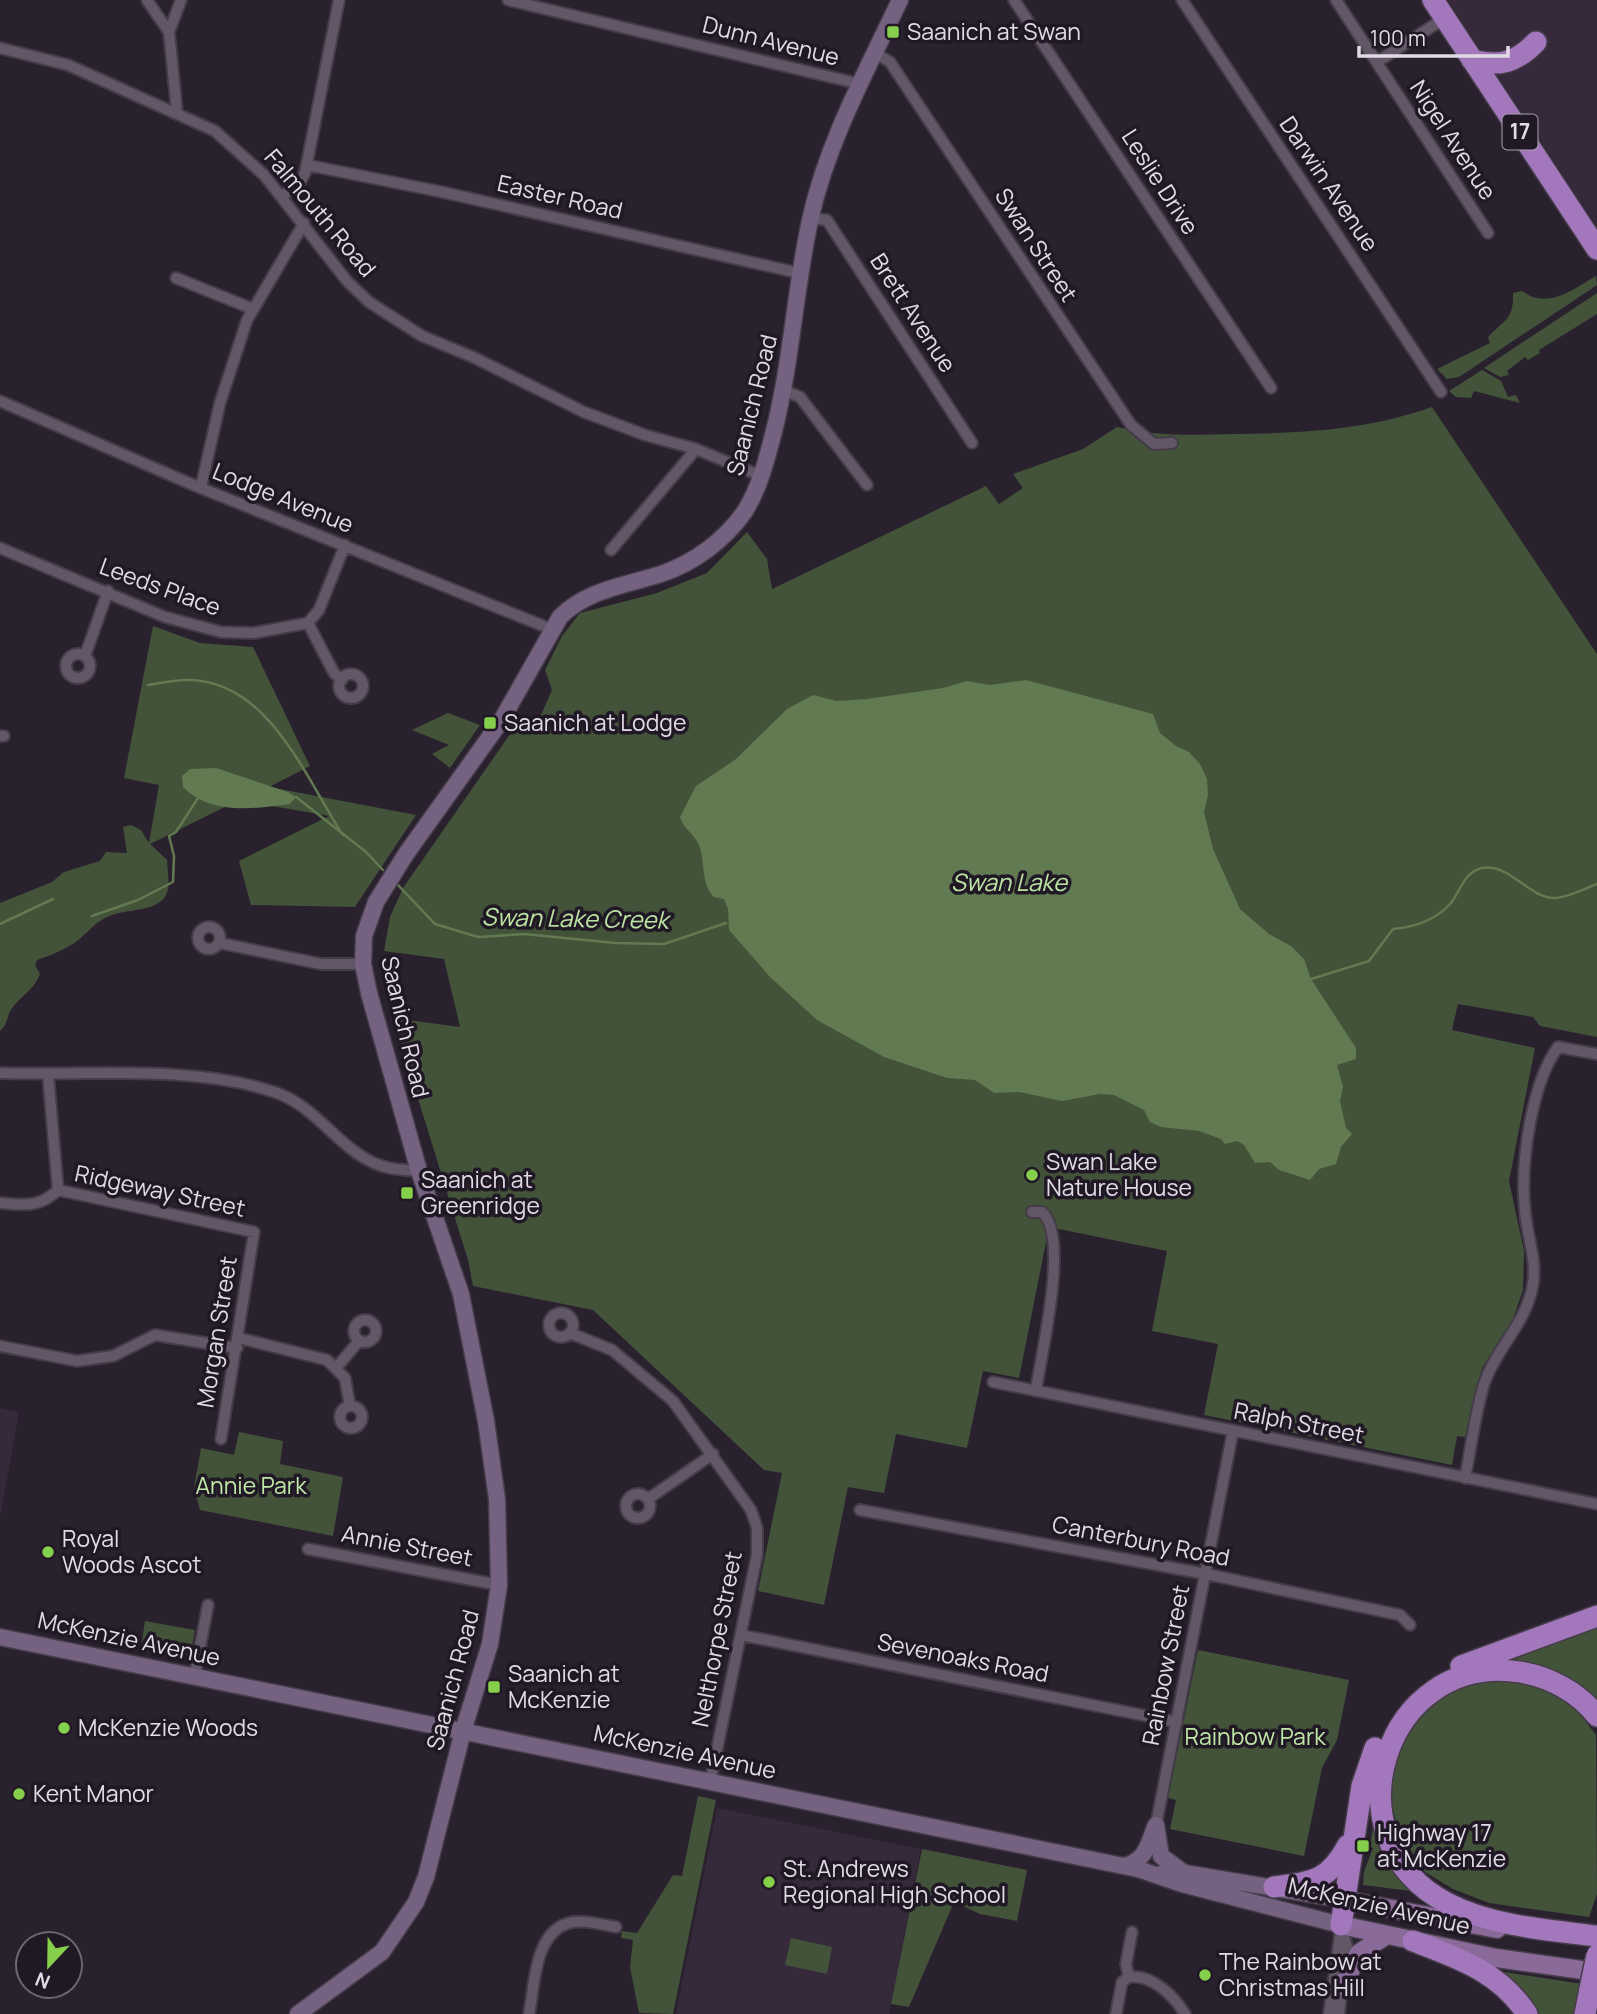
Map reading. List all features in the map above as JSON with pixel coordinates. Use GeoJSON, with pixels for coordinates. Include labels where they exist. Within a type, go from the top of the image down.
{"type":"FeatureCollection","features":[{"type":"Feature","properties":{"kind":"highway","name":"17"},"geometry":{"type":"LineString","coordinates":[[1433,0],[1596,246]]}},
{"type":"Feature","properties":{"kind":"highway"},"geometry":{"type":"LineString","coordinates":[[1472,60],[1493,65],[1507,64],[1536,42]]}},
{"type":"Feature","properties":{"kind":"highway"},"geometry":{"type":"LineString","coordinates":[[1341,1925],[1362,1786],[1378,1741],[1389,1720],[1419,1686],[1444,1672],[1597,1616]]}},
{"type":"Feature","properties":{"kind":"highway"},"geometry":{"type":"LineString","coordinates":[[1597,1716],[1567,1689],[1531,1674],[1495,1671],[1452,1680],[1431,1693],[1404,1719],[1385,1755],[1380,1788],[1383,1820],[1396,1855],[1413,1878],[1432,1894],[1479,1915],[1531,1927],[1597,1936]]}},
{"type":"Feature","properties":{"kind":"highway"},"geometry":{"type":"LineString","coordinates":[[1274,1887],[1320,1879],[1336,1868],[1354,1834]]}},
{"type":"Feature","properties":{"kind":"highway"},"geometry":{"type":"LineString","coordinates":[[1413,1941],[1483,1969],[1507,1989],[1527,2014]]}},
{"type":"Feature","properties":{"kind":"highway"},"geometry":{"type":"LineString","coordinates":[[1585,2014],[1594,1981],[1597,1955]]}},
{"type":"Feature","properties":{"kind":"main road","name":"Saanich Road"},"geometry":{"type":"LineString","coordinates":[[298,2014],[382,1952],[416,1902],[426,1877],[463,1731],[491,1644],[499,1585],[497,1499],[486,1421],[457,1276],[419,1171],[363,964],[368,921],[389,878],[501,721],[551,629],[570,607],[591,596],[663,573],[701,555],[745,511],[761,476],[783,390],[811,218],[824,172],[860,84],[900,0]]}},
{"type":"Feature","properties":{"kind":"main road","name":"McKenzie Avenue"},"geometry":{"type":"LineString","coordinates":[[0,1637],[194,1679],[1124,1866],[1154,1873],[1182,1884],[1341,1925],[1594,1981]]}},
{"type":"Feature","properties":{"kind":"main road"},"geometry":{"type":"LineString","coordinates":[[1124,1866],[1144,1855],[1156,1825]]}},
{"type":"Feature","properties":{"kind":"main road"},"geometry":{"type":"LineString","coordinates":[[1156,1825],[1161,1856],[1185,1873]]}},
{"type":"Feature","properties":{"kind":"main road","name":"McKenzie Avenue"},"geometry":{"type":"LineString","coordinates":[[1154,1873],[1185,1873],[1274,1887],[1452,1922],[1597,1944]]}},
{"type":"Feature","properties":{"kind":"main road"},"geometry":{"type":"LineString","coordinates":[[1343,1986],[1359,1953],[1387,1935]]}},
{"type":"Feature","properties":{"kind":"street"},"geometry":{"type":"LineString","coordinates":[[147,0],[169,32]]}},
{"type":"Feature","properties":{"kind":"street"},"geometry":{"type":"LineString","coordinates":[[177,112],[169,32],[181,0]]}},
{"type":"Feature","properties":{"kind":"street"},"geometry":{"type":"LineString","coordinates":[[282,196],[302,179],[307,164],[339,0]]}},
{"type":"Feature","properties":{"kind":"street","name":"Dunn Avenue"},"geometry":{"type":"LineString","coordinates":[[508,0],[860,84]]}},
{"type":"Feature","properties":{"kind":"street","name":"Leslie Drive"},"geometry":{"type":"LineString","coordinates":[[1014,0],[1270,388]]}},
{"type":"Feature","properties":{"kind":"street","name":"Darwin Avenue"},"geometry":{"type":"LineString","coordinates":[[1182,0],[1441,392]]}},
{"type":"Feature","properties":{"kind":"street","name":"Nigel Avenue"},"geometry":{"type":"LineString","coordinates":[[1336,0],[1488,233]]}},
{"type":"Feature","properties":{"kind":"street"},"geometry":{"type":"LineString","coordinates":[[1377,62],[1445,18]]}},
{"type":"Feature","properties":{"kind":"street","name":"Falmouth Road"},"geometry":{"type":"LineString","coordinates":[[0,48],[68,65],[177,112],[232,144],[282,196],[362,295],[390,318],[422,336],[475,358],[584,412],[645,435],[696,449],[761,476]]}},
{"type":"Feature","properties":{"kind":"street","name":"Swan Street"},"geometry":{"type":"LineString","coordinates":[[874,53],[890,62],[1131,425],[1154,444],[1172,443]]}},
{"type":"Feature","properties":{"kind":"street","name":"Easter Road"},"geometry":{"type":"LineString","coordinates":[[307,164],[803,274]]}},
{"type":"Feature","properties":{"kind":"street","name":"Brett Avenue"},"geometry":{"type":"LineString","coordinates":[[811,218],[827,220],[972,443]]}},
{"type":"Feature","properties":{"kind":"street"},"geometry":{"type":"LineString","coordinates":[[201,487],[220,403],[253,309],[303,223]]}},
{"type":"Feature","properties":{"kind":"street"},"geometry":{"type":"LineString","coordinates":[[176,278],[253,309]]}},
{"type":"Feature","properties":{"kind":"street"},"geometry":{"type":"LineString","coordinates":[[783,390],[800,397],[867,485]]}},
{"type":"Feature","properties":{"kind":"street","name":"Lodge Avenue"},"geometry":{"type":"LineString","coordinates":[[0,401],[201,487],[551,629]]}},
{"type":"Feature","properties":{"kind":"street"},"geometry":{"type":"LineString","coordinates":[[611,550],[696,449]]}},
{"type":"Feature","properties":{"kind":"street"},"geometry":{"type":"LineString","coordinates":[[342,680],[334,673],[308,623],[318,610],[345,545]]}},
{"type":"Feature","properties":{"kind":"street","name":"Leeds Place"},"geometry":{"type":"LineString","coordinates":[[0,548],[180,622],[221,632],[253,633],[308,623]]}},
{"type":"Feature","properties":{"kind":"street"},"geometry":{"type":"LineString","coordinates":[[85,656],[108,592]]}},
{"type":"Feature","properties":{"kind":"street"},"geometry":{"type":"LineString","coordinates":[[220,943],[321,964],[363,964]]}},
{"type":"Feature","properties":{"kind":"street"},"geometry":{"type":"LineString","coordinates":[[1465,1478],[1485,1384],[1526,1311],[1532,1287],[1533,1255],[1525,1211],[1527,1147],[1548,1060],[1558,1047],[1597,1054]]}},
{"type":"Feature","properties":{"kind":"street"},"geometry":{"type":"LineString","coordinates":[[0,1073],[131,1072],[240,1083],[273,1092],[309,1108],[362,1156],[382,1167],[419,1171]]}},
{"type":"Feature","properties":{"kind":"street"},"geometry":{"type":"LineString","coordinates":[[0,1203],[33,1206],[46,1201],[58,1190],[48,1074]]}},
{"type":"Feature","properties":{"kind":"street","name":"Ridgeway Street"},"geometry":{"type":"LineString","coordinates":[[58,1190],[254,1232]]}},
{"type":"Feature","properties":{"kind":"street"},"geometry":{"type":"LineString","coordinates":[[1032,1212],[1042,1212],[1046,1216],[1056,1245],[1036,1391]]}},
{"type":"Feature","properties":{"kind":"street","name":"Morgan Street"},"geometry":{"type":"LineString","coordinates":[[221,1439],[254,1232]]}},
{"type":"Feature","properties":{"kind":"street","name":"Nelthorpe Street"},"geometry":{"type":"LineString","coordinates":[[570,1333],[612,1350],[673,1401],[751,1510],[757,1528],[757,1555],[710,1783]]}},
{"type":"Feature","properties":{"kind":"street"},"geometry":{"type":"LineString","coordinates":[[0,1346],[77,1361],[113,1356],[155,1335],[312,1354],[327,1360],[345,1378],[350,1406]]}},
{"type":"Feature","properties":{"kind":"street"},"geometry":{"type":"LineString","coordinates":[[336,1368],[359,1340]]}},
{"type":"Feature","properties":{"kind":"street","name":"Ralph Street"},"geometry":{"type":"LineString","coordinates":[[993,1382],[1597,1504]]}},
{"type":"Feature","properties":{"kind":"street","name":"Rainbow Street"},"geometry":{"type":"LineString","coordinates":[[1156,1825],[1233,1431]]}},
{"type":"Feature","properties":{"kind":"street"},"geometry":{"type":"LineString","coordinates":[[648,1499],[713,1454]]}},
{"type":"Feature","properties":{"kind":"street","name":"Canterbury Road"},"geometry":{"type":"LineString","coordinates":[[860,1510],[1206,1574],[1400,1615],[1410,1625]]}},
{"type":"Feature","properties":{"kind":"street","name":"Annie Street"},"geometry":{"type":"LineString","coordinates":[[308,1549],[499,1585]]}},
{"type":"Feature","properties":{"kind":"street"},"geometry":{"type":"LineString","coordinates":[[194,1679],[208,1605]]}},
{"type":"Feature","properties":{"kind":"street","name":"Sevenoaks Road"},"geometry":{"type":"LineString","coordinates":[[741,1635],[1177,1723]]}},
{"type":"Feature","properties":{"kind":"street"},"geometry":{"type":"LineString","coordinates":[[529,2014],[543,1944],[548,1938],[566,1924],[576,1922],[616,1927]]}},
{"type":"Feature","properties":{"kind":"street"},"geometry":{"type":"LineString","coordinates":[[1339,2014],[1347,1946],[1341,1925]]}},
{"type":"Feature","properties":{"kind":"street"},"geometry":{"type":"LineString","coordinates":[[1329,2014],[1341,1925]]}},
{"type":"Feature","properties":{"kind":"street"},"geometry":{"type":"LineString","coordinates":[[1129,1977],[1126,1964],[1132,1932]]}},
{"type":"Feature","properties":{"kind":"street"},"geometry":{"type":"LineString","coordinates":[[1116,2014],[1122,1982],[1129,1977],[1146,1979],[1167,1991],[1185,2014]]}},
{"type":"Feature","properties":{"kind":"shaded area"},"geometry":{"type":"Polygon","coordinates":[[[1448,0],[1597,0],[1597,226],[1448,0]]]}},
{"type":"Feature","properties":{"kind":"shaded area"},"geometry":{"type":"Polygon","coordinates":[[[0,1408],[19,1412],[0,1518],[0,1408]]]}},
{"type":"Feature","properties":{"kind":"shaded area"},"geometry":{"type":"Polygon","coordinates":[[[717,1808],[921,1849],[889,2014],[676,2014],[717,1808]]]}},
{"type":"Feature","properties":{"kind":"green space"},"geometry":{"type":"Polygon","coordinates":[[[1596,276],[1597,285],[1459,377],[1447,379],[1437,369],[1490,343],[1488,337],[1510,314],[1513,293],[1522,291],[1541,299],[1551,298],[1569,292],[1596,276]]]}},
{"type":"Feature","properties":{"kind":"green space"},"geometry":{"type":"Polygon","coordinates":[[[1597,293],[1597,314],[1539,350],[1540,353],[1528,360],[1525,357],[1507,371],[1509,375],[1500,377],[1484,368],[1597,293]]]}},
{"type":"Feature","properties":{"kind":"green space"},"geometry":{"type":"Polygon","coordinates":[[[1482,370],[1501,381],[1508,397],[1516,395],[1520,403],[1474,391],[1471,398],[1456,397],[1449,391],[1482,370]]]}},
{"type":"Feature","properties":{"kind":"green space"},"geometry":{"type":"Polygon","coordinates":[[[1432,407],[1597,654],[1597,1037],[1540,1026],[1533,1017],[1458,1004],[1452,1030],[1535,1048],[1509,1181],[1524,1251],[1523,1290],[1513,1319],[1482,1368],[1465,1437],[1457,1436],[1452,1465],[1204,1415],[1218,1344],[1152,1331],[1167,1251],[1049,1227],[1019,1378],[983,1371],[967,1448],[896,1434],[884,1493],[848,1487],[824,1605],[758,1591],[782,1473],[764,1470],[593,1310],[473,1286],[468,1260],[393,1018],[460,1027],[444,959],[384,951],[390,917],[403,888],[515,727],[541,715],[552,690],[545,670],[562,636],[580,613],[657,593],[707,573],[747,532],[767,559],[772,589],[986,486],[999,504],[1023,488],[1013,474],[1083,449],[1117,427],[1176,435],[1311,431],[1384,421],[1432,407]]]}},
{"type":"Feature","properties":{"kind":"green space"},"geometry":{"type":"Polygon","coordinates":[[[153,626],[200,643],[253,647],[310,766],[269,787],[416,815],[355,907],[251,905],[239,861],[329,816],[239,800],[150,844],[167,860],[168,885],[164,898],[153,906],[106,917],[72,944],[37,960],[35,965],[40,974],[37,980],[16,1003],[0,1031],[0,903],[52,882],[64,872],[100,861],[106,852],[127,853],[123,827],[131,825],[141,830],[149,843],[159,785],[124,778],[153,626]]]}},
{"type":"Feature","properties":{"kind":"green space"},"geometry":{"type":"Polygon","coordinates":[[[448,713],[480,725],[450,768],[432,754],[449,745],[412,730],[448,713]]]}},
{"type":"Feature","properties":{"kind":"green space","name":"Annie Park"},"geometry":{"type":"Polygon","coordinates":[[[239,1432],[283,1441],[280,1464],[343,1477],[333,1536],[200,1510],[194,1488],[201,1448],[234,1455],[239,1432]]]}},
{"type":"Feature","properties":{"kind":"green space"},"geometry":{"type":"Polygon","coordinates":[[[1597,1619],[1597,1701],[1577,1683],[1555,1671],[1531,1663],[1505,1660],[1597,1619]]]}},
{"type":"Feature","properties":{"kind":"green space"},"geometry":{"type":"Polygon","coordinates":[[[145,1621],[195,1630],[190,1657],[141,1648],[145,1621]]]}},
{"type":"Feature","properties":{"kind":"green space","name":"Rainbow Park"},"geometry":{"type":"Polygon","coordinates":[[[1198,1650],[1349,1680],[1337,1740],[1322,1768],[1304,1856],[1170,1829],[1176,1800],[1168,1798],[1198,1650]]]}},
{"type":"Feature","properties":{"kind":"green space"},"geometry":{"type":"Polygon","coordinates":[[[1480,1675],[1544,1685],[1573,1705],[1596,1735],[1597,1894],[1589,1917],[1489,1903],[1453,1889],[1425,1872],[1398,1831],[1390,1796],[1399,1742],[1430,1700],[1480,1675]]]}},
{"type":"Feature","properties":{"kind":"green space"},"geometry":{"type":"Polygon","coordinates":[[[698,1796],[716,1800],[673,2014],[639,2013],[630,1967],[633,1940],[621,1938],[622,1931],[637,1933],[673,1875],[682,1876],[698,1796]]]}},
{"type":"Feature","properties":{"kind":"green space"},"geometry":{"type":"Polygon","coordinates":[[[1374,1819],[1419,1892],[1363,1885],[1364,1872],[1373,1848],[1370,1847],[1374,1819]]]}},
{"type":"Feature","properties":{"kind":"green space"},"geometry":{"type":"Polygon","coordinates":[[[922,1849],[1027,1870],[1017,1921],[980,1914],[954,1902],[909,2007],[891,2004],[922,1849]]]}},
{"type":"Feature","properties":{"kind":"green space"},"geometry":{"type":"Polygon","coordinates":[[[791,1938],[832,1947],[827,1974],[785,1965],[791,1938]]]}},
{"type":"Feature","properties":{"kind":"green space"},"geometry":{"type":"Polygon","coordinates":[[[1504,1972],[1582,1984],[1577,2014],[1533,2014],[1502,1974],[1504,1972]]]}},
{"type":"Feature","properties":{"kind":"water","name":"Swan Lake"},"geometry":{"type":"Polygon","coordinates":[[[1026,680],[1153,714],[1160,733],[1176,746],[1189,752],[1200,764],[1207,779],[1208,795],[1204,812],[1213,849],[1240,909],[1269,934],[1291,946],[1304,959],[1311,979],[1356,1048],[1356,1059],[1337,1065],[1343,1087],[1340,1101],[1346,1128],[1352,1134],[1341,1147],[1336,1164],[1319,1169],[1310,1180],[1279,1170],[1270,1162],[1255,1163],[1244,1145],[1237,1141],[1225,1144],[1221,1139],[1199,1131],[1161,1127],[1150,1122],[1144,1110],[1114,1095],[1100,1094],[1062,1101],[1019,1092],[994,1093],[975,1080],[947,1078],[884,1057],[817,1020],[770,977],[729,930],[728,909],[724,899],[714,897],[710,891],[699,845],[680,817],[696,786],[736,759],[787,709],[813,695],[836,701],[867,699],[943,688],[967,681],[990,685],[1026,680]]]}},
{"type":"Feature","properties":{"kind":"water"},"geometry":{"type":"Polygon","coordinates":[[[216,768],[296,797],[290,804],[233,808],[206,802],[183,787],[182,776],[190,769],[216,768]]]}},
{"type":"Feature","properties":{"kind":"waterway"},"geometry":{"type":"LineString","coordinates":[[148,685],[191,680],[219,685],[243,698],[264,716],[283,738],[343,835]]}},
{"type":"Feature","properties":{"kind":"waterway","name":"Swan Lake Creek"},"geometry":{"type":"LineString","coordinates":[[296,797],[366,852],[383,870]]}},
{"type":"Feature","properties":{"kind":"waterway","name":"Swan Lake Creek"},"geometry":{"type":"LineString","coordinates":[[92,916],[138,900],[173,882],[174,856],[169,836],[176,832],[198,798]]}},
{"type":"Feature","properties":{"kind":"waterway","name":"Swan Lake Creek"},"geometry":{"type":"LineString","coordinates":[[1311,979],[1369,961],[1393,929],[1417,924],[1439,914],[1451,903],[1467,877],[1482,868],[1502,871],[1546,897],[1566,896],[1597,884]]}},
{"type":"Feature","properties":{"kind":"waterway","name":"Swan Lake Creek"},"geometry":{"type":"LineString","coordinates":[[397,884],[435,924],[478,937],[524,934],[615,943],[664,944],[726,923]]}},
{"type":"Feature","properties":{"kind":"waterway","name":"Swan Lake Creek"},"geometry":{"type":"LineString","coordinates":[[0,924],[53,899]]}},
{"type":"Feature","properties":{"kind":"place","name":"Saanich at Swan"},"geometry":{"type":"Point","coordinates":[893,32]}},
{"type":"Feature","properties":{"kind":"place","name":"Saanich at Lodge"},"geometry":{"type":"Point","coordinates":[490,723]}},
{"type":"Feature","properties":{"kind":"place","name":"Swan Lake Nature House"},"geometry":{"type":"Point","coordinates":[1032,1175]}},
{"type":"Feature","properties":{"kind":"place","name":"Saanich at Greenridge"},"geometry":{"type":"Point","coordinates":[407,1193]}},
{"type":"Feature","properties":{"kind":"place","name":"Royal Woods Ascot"},"geometry":{"type":"Point","coordinates":[48,1552]}},
{"type":"Feature","properties":{"kind":"place","name":"Saanich at McKenzie"},"geometry":{"type":"Point","coordinates":[494,1687]}},
{"type":"Feature","properties":{"kind":"place","name":"McKenzie Woods"},"geometry":{"type":"Point","coordinates":[64,1728]}},
{"type":"Feature","properties":{"kind":"place","name":"Kent Manor"},"geometry":{"type":"Point","coordinates":[19,1794]}},
{"type":"Feature","properties":{"kind":"place","name":"Highway 17 at McKenzie"},"geometry":{"type":"Point","coordinates":[1363,1846]}},
{"type":"Feature","properties":{"kind":"place","name":"St. Andrews Regional High School"},"geometry":{"type":"Point","coordinates":[769,1882]}},
{"type":"Feature","properties":{"kind":"place","name":"The Rainbow at Christmas Hill"},"geometry":{"type":"Point","coordinates":[1205,1975]}}]}
